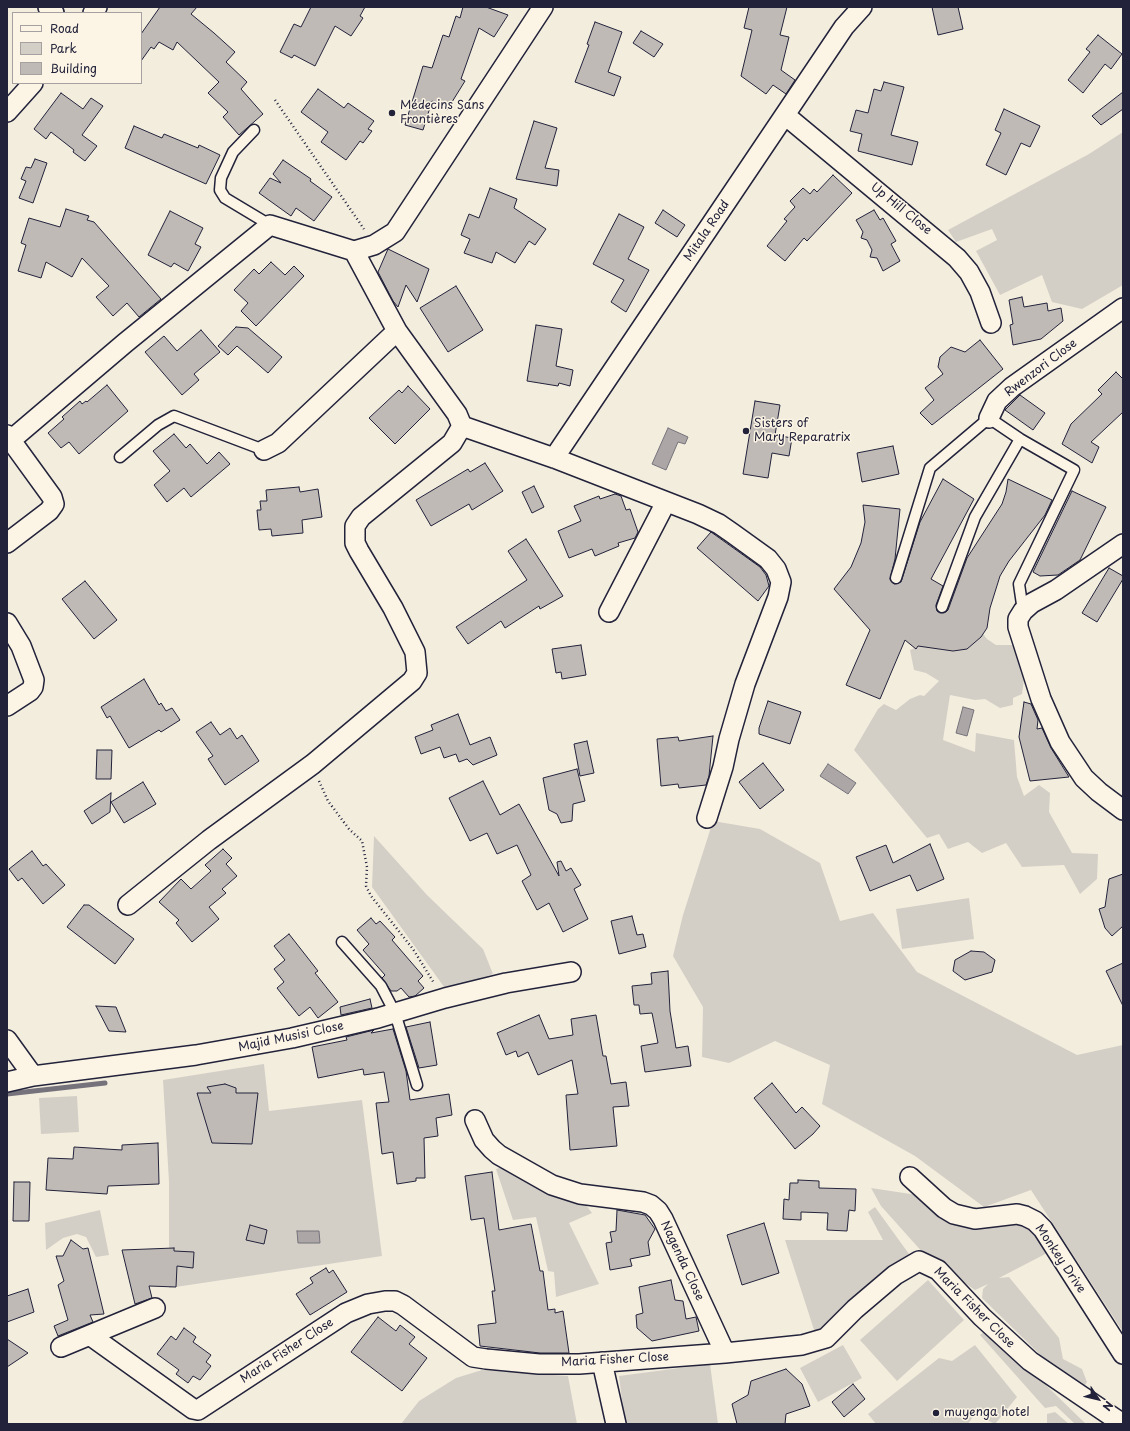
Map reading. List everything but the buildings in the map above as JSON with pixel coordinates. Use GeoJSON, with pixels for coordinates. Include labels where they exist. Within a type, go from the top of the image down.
{"type":"FeatureCollection","features":[{"type":"Feature","properties":{"kind":"street"},"geometry":{"type":"LineString","coordinates":[[7,542],[49,511],[54,504],[52,497],[9,438],[270,225],[354,251],[374,245],[395,232],[543,7]]}},
{"type":"Feature","properties":{"kind":"street","name":"Mitala Road"},"geometry":{"type":"LineString","coordinates":[[554,458],[785,115],[851,11]]}},
{"type":"Feature","properties":{"kind":"street"},"geometry":{"type":"LineString","coordinates":[[7,112],[32,84]]}},
{"type":"Feature","properties":{"kind":"street","name":"Up Hill Close"},"geometry":{"type":"LineString","coordinates":[[785,115],[958,258],[970,272],[980,292],[991,323]]}},
{"type":"Feature","properties":{"kind":"street"},"geometry":{"type":"LineString","coordinates":[[354,251],[397,331],[457,414],[462,426],[554,458],[698,514],[719,524],[768,559],[776,569],[781,582],[778,597],[743,690],[729,739],[723,767],[707,818]]}},
{"type":"Feature","properties":{"kind":"street","name":"Rwenzori Close"},"geometry":{"type":"LineString","coordinates":[[988,418],[997,401],[1012,387],[1123,308]]}},
{"type":"Feature","properties":{"kind":"street"},"geometry":{"type":"LineString","coordinates":[[264,450],[278,443],[397,331]]}},
{"type":"Feature","properties":{"kind":"street"},"geometry":{"type":"LineString","coordinates":[[128,905],[209,840],[313,764],[412,681],[417,673],[416,652],[359,551],[356,543],[355,526],[360,518],[452,443],[462,426]]}},
{"type":"Feature","properties":{"kind":"street"},"geometry":{"type":"LineString","coordinates":[[609,612],[666,502]]}},
{"type":"Feature","properties":{"kind":"street"},"geometry":{"type":"LineString","coordinates":[[1123,544],[1056,590],[1032,603],[1023,611],[1018,619],[1020,639],[1051,726],[1071,760],[1084,778],[1099,792],[1123,810]]}},
{"type":"Feature","properties":{"kind":"street"},"geometry":{"type":"LineString","coordinates":[[7,623],[21,646],[34,680],[33,687],[30,690],[7,706]]}},
{"type":"Feature","properties":{"kind":"street","name":"Majid Musisi Close"},"geometry":{"type":"LineString","coordinates":[[7,1082],[33,1076],[239,1048],[292,1038],[395,1013],[444,998],[506,983],[571,972]]}},
{"type":"Feature","properties":{"kind":"street"},"geometry":{"type":"LineString","coordinates":[[7,1040],[33,1076]]}},
{"type":"Feature","properties":{"kind":"street","name":"Nagenda Close"},"geometry":{"type":"LineString","coordinates":[[476,1120],[484,1140],[499,1154],[552,1185],[580,1194],[643,1202],[651,1205],[658,1211],[664,1219],[726,1353]]}},
{"type":"Feature","properties":{"kind":"street","name":"Monkey Drive"},"geometry":{"type":"LineString","coordinates":[[910,1177],[944,1208],[954,1214],[975,1219],[1017,1214],[1035,1221],[1043,1229],[1123,1354]]}},
{"type":"Feature","properties":{"kind":"street","name":"Maria Fisher Close"},"geometry":{"type":"LineString","coordinates":[[91,1336],[193,1409],[198,1410],[346,1313],[368,1304],[385,1301],[395,1302],[411,1309],[473,1357],[539,1364],[602,1362],[726,1353],[802,1345],[814,1343],[826,1338],[855,1309],[895,1275],[918,1261],[938,1270],[982,1317],[1030,1361],[1123,1424]]}},
{"type":"Feature","properties":{"kind":"street"},"geometry":{"type":"LineString","coordinates":[[61,1347],[91,1336],[155,1308]]}},
{"type":"Feature","properties":{"kind":"street"},"geometry":{"type":"LineString","coordinates":[[602,1362],[616,1424]]}},
{"type":"Feature","properties":{"kind":"lane"},"geometry":{"type":"LineString","coordinates":[[254,130],[233,152],[221,178],[220,190],[225,198],[270,225]]}},
{"type":"Feature","properties":{"kind":"lane"},"geometry":{"type":"LineString","coordinates":[[120,457],[158,425],[174,416],[264,450]]}},
{"type":"Feature","properties":{"kind":"lane"},"geometry":{"type":"LineString","coordinates":[[988,418],[1020,439],[1074,470],[1019,584],[1023,611]]}},
{"type":"Feature","properties":{"kind":"lane","name":"Rwenzori Close"},"geometry":{"type":"LineString","coordinates":[[896,578],[930,468],[988,418]]}},
{"type":"Feature","properties":{"kind":"lane"},"geometry":{"type":"LineString","coordinates":[[942,607],[976,517],[1020,439]]}},
{"type":"Feature","properties":{"kind":"lane"},"geometry":{"type":"LineString","coordinates":[[342,942],[381,986],[395,1013],[416,1085]]}},
{"type":"Feature","properties":{"kind":"path"},"geometry":{"type":"LineString","coordinates":[[275,100],[374,245]]}},
{"type":"Feature","properties":{"kind":"path"},"geometry":{"type":"LineString","coordinates":[[313,764],[328,801],[349,829],[362,841],[367,868],[366,886],[371,896],[413,949],[444,998]]}},
{"type":"Feature","properties":{"kind":"green space"},"geometry":{"type":"Polygon","coordinates":[[[1123,132],[1123,285],[1082,309],[1052,302],[1042,275],[1000,295],[976,251],[997,240],[992,229],[956,242],[948,230],[1089,154],[1123,132]]]}},
{"type":"Feature","properties":{"kind":"green space"},"geometry":{"type":"Polygon","coordinates":[[[977,626],[987,639],[996,645],[1012,645],[1022,652],[1026,665],[1022,694],[1013,698],[1013,705],[1000,708],[985,699],[975,700],[950,695],[943,740],[975,752],[976,733],[1014,740],[1017,777],[1024,796],[1039,785],[1050,793],[1049,812],[1072,853],[1098,854],[1097,879],[1080,894],[1064,865],[1022,867],[1006,843],[982,853],[968,842],[948,849],[939,834],[927,838],[854,750],[878,709],[884,704],[896,710],[910,699],[920,695],[924,696],[939,681],[926,673],[914,670],[910,650],[941,637],[977,626]]]}},
{"type":"Feature","properties":{"kind":"green space"},"geometry":{"type":"Polygon","coordinates":[[[713,821],[760,829],[820,863],[840,921],[873,913],[917,972],[1077,1055],[1123,1045],[1123,1332],[1031,1190],[984,1207],[915,1156],[822,1104],[830,1065],[775,1041],[729,1063],[702,1057],[703,1007],[673,956],[683,915],[713,821]]]}},
{"type":"Feature","properties":{"kind":"green space"},"geometry":{"type":"Polygon","coordinates":[[[374,836],[427,895],[483,949],[493,974],[447,991],[372,887],[374,836]]]}},
{"type":"Feature","properties":{"kind":"green space"},"geometry":{"type":"Polygon","coordinates":[[[969,898],[974,939],[902,949],[896,909],[969,898]]]}},
{"type":"Feature","properties":{"kind":"green space"},"geometry":{"type":"Polygon","coordinates":[[[264,1064],[269,1111],[362,1100],[382,1256],[169,1288],[169,1182],[163,1080],[264,1064]]]}},
{"type":"Feature","properties":{"kind":"green space"},"geometry":{"type":"Polygon","coordinates":[[[77,1096],[79,1132],[41,1134],[39,1098],[77,1096]]]}},
{"type":"Feature","properties":{"kind":"green space"},"geometry":{"type":"Polygon","coordinates":[[[506,1166],[583,1201],[592,1213],[569,1223],[599,1284],[556,1297],[554,1272],[548,1271],[536,1217],[513,1220],[496,1169],[506,1166]]]}},
{"type":"Feature","properties":{"kind":"green space"},"geometry":{"type":"Polygon","coordinates":[[[871,1188],[917,1195],[963,1227],[1026,1224],[1051,1251],[999,1278],[1009,1277],[1059,1338],[1063,1359],[1082,1369],[1087,1382],[1081,1391],[1061,1375],[982,1298],[983,1289],[988,1284],[975,1290],[924,1254],[881,1206],[871,1188]]]}},
{"type":"Feature","properties":{"kind":"green space"},"geometry":{"type":"Polygon","coordinates":[[[875,1207],[909,1254],[816,1336],[785,1240],[883,1240],[868,1212],[875,1207]]]}},
{"type":"Feature","properties":{"kind":"green space"},"geometry":{"type":"Polygon","coordinates":[[[100,1210],[109,1255],[96,1257],[86,1237],[77,1234],[63,1238],[46,1250],[45,1223],[100,1210]]]}},
{"type":"Feature","properties":{"kind":"green space"},"geometry":{"type":"Polygon","coordinates":[[[928,1280],[964,1320],[897,1381],[860,1340],[928,1280]]]}},
{"type":"Feature","properties":{"kind":"green space"},"geometry":{"type":"Polygon","coordinates":[[[988,1329],[1086,1424],[1075,1424],[1056,1406],[1045,1408],[980,1335],[988,1329]]]}},
{"type":"Feature","properties":{"kind":"green space"},"geometry":{"type":"Polygon","coordinates":[[[843,1345],[862,1378],[818,1402],[800,1368],[843,1345]]]}},
{"type":"Feature","properties":{"kind":"green space"},"geometry":{"type":"Polygon","coordinates":[[[975,1345],[1017,1397],[995,1424],[975,1414],[968,1424],[876,1424],[868,1414],[939,1358],[952,1361],[975,1345]]]}},
{"type":"Feature","properties":{"kind":"green space"},"geometry":{"type":"Polygon","coordinates":[[[710,1364],[718,1424],[625,1424],[619,1376],[710,1364]]]}},
{"type":"Feature","properties":{"kind":"green space"},"geometry":{"type":"Polygon","coordinates":[[[482,1370],[568,1376],[577,1424],[401,1424],[419,1401],[456,1378],[482,1370]]]}},
{"type":"Feature","properties":{"kind":"green space"},"geometry":{"type":"Polygon","coordinates":[[[1055,1412],[1069,1424],[1047,1424],[1047,1414],[1055,1412]]]}},
{"type":"Feature","properties":{"kind":"shaded area"},"geometry":{"type":"Polygon","coordinates":[[[668,428],[688,437],[685,444],[678,442],[666,470],[652,464],[668,428]]]}},
{"type":"Feature","properties":{"kind":"shaded area"},"geometry":{"type":"Polygon","coordinates":[[[963,707],[974,710],[967,736],[956,733],[963,707]]]}},
{"type":"Feature","properties":{"kind":"shaded area"},"geometry":{"type":"Polygon","coordinates":[[[828,764],[856,783],[848,794],[820,776],[828,764]]]}},
{"type":"Feature","properties":{"kind":"shaded area"},"geometry":{"type":"Polygon","coordinates":[[[297,1231],[319,1231],[320,1243],[298,1243],[297,1231]]]}},
{"type":"Feature","properties":{"kind":"waterway"},"geometry":{"type":"LineString","coordinates":[[7,1094],[105,1083]]}},
{"type":"Feature","properties":{"kind":"place","name":"Médecins Sans Frontières"},"geometry":{"type":"Point","coordinates":[392,113]}},
{"type":"Feature","properties":{"kind":"place","name":"Sisters of Mary Reparatrix"},"geometry":{"type":"Point","coordinates":[746,431]}},
{"type":"Feature","properties":{"kind":"place","name":"muyenga hotel"},"geometry":{"type":"Point","coordinates":[936,1413]}}]}
